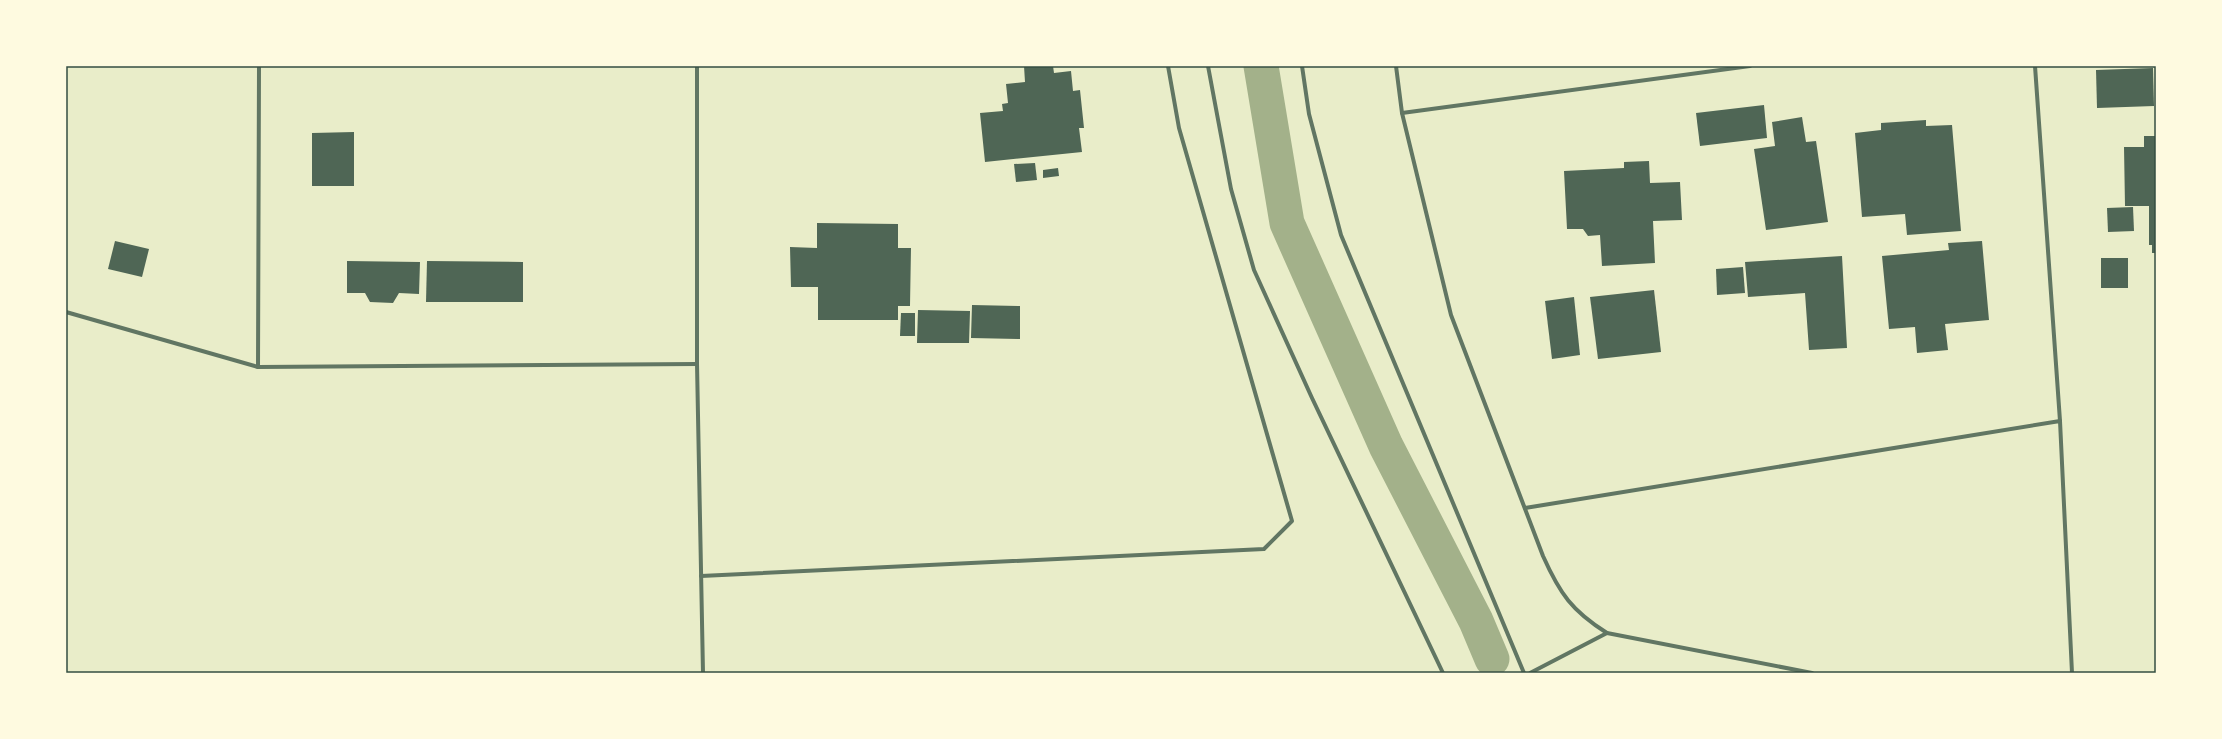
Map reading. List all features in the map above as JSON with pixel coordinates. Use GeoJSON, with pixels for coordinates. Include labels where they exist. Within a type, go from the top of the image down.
{"type":"FeatureCollection","features":[{"type":"Feature","properties":{"kind":"street"},"geometry":{"type":"LineString","coordinates":[[258,367],[259,66]]}},
{"type":"Feature","properties":{"kind":"street"},"geometry":{"type":"LineString","coordinates":[[697,66],[697,364],[703,673]]}},
{"type":"Feature","properties":{"kind":"street"},"geometry":{"type":"LineString","coordinates":[[701,576],[1264,549],[1292,520],[1179,128],[1168,66]]}},
{"type":"Feature","properties":{"kind":"street"},"geometry":{"type":"LineString","coordinates":[[1208,66],[1230,188],[1254,270],[1312,398],[1444,673]]}},
{"type":"Feature","properties":{"kind":"street"},"geometry":{"type":"LineString","coordinates":[[1302,66],[1309,114],[1341,235],[1524,673]]}},
{"type":"Feature","properties":{"kind":"street"},"geometry":{"type":"LineString","coordinates":[[1396,66],[1402,113],[1452,315],[1543,556],[1570,606],[1586,620],[1607,633],[1812,673]]}},
{"type":"Feature","properties":{"kind":"street"},"geometry":{"type":"LineString","coordinates":[[1402,113],[1750,66]]}},
{"type":"Feature","properties":{"kind":"street"},"geometry":{"type":"LineString","coordinates":[[2035,66],[2060,421],[2072,673]]}},
{"type":"Feature","properties":{"kind":"street"},"geometry":{"type":"LineString","coordinates":[[66,312],[258,367],[697,364]]}},
{"type":"Feature","properties":{"kind":"street"},"geometry":{"type":"LineString","coordinates":[[1525,508],[2060,421]]}},
{"type":"Feature","properties":{"kind":"street"},"geometry":{"type":"LineString","coordinates":[[1530,673],[1607,633]]}},
{"type":"Feature","properties":{"kind":"building"},"geometry":{"type":"Polygon","coordinates":[[[1024,66],[1053,66],[1054,73],[1071,71],[1073,91],[1080,90],[1084,128],[1079,128],[1082,152],[985,162],[980,113],[1003,111],[1002,104],[1008,103],[1006,84],[1025,82],[1024,66]]]}},
{"type":"Feature","properties":{"kind":"building"},"geometry":{"type":"Polygon","coordinates":[[[2153,68],[2154,106],[2097,108],[2096,70],[2153,68]]]}},
{"type":"Feature","properties":{"kind":"building"},"geometry":{"type":"Polygon","coordinates":[[[1764,105],[1767,138],[1700,146],[1696,113],[1764,105]]]}},
{"type":"Feature","properties":{"kind":"building"},"geometry":{"type":"Polygon","coordinates":[[[1802,117],[1806,142],[1816,141],[1828,222],[1766,230],[1754,149],[1775,146],[1772,122],[1802,117]]]}},
{"type":"Feature","properties":{"kind":"building"},"geometry":{"type":"Polygon","coordinates":[[[1926,120],[1926,126],[1952,125],[1961,231],[1907,235],[1905,214],[1862,217],[1855,133],[1881,130],[1881,123],[1926,120]]]}},
{"type":"Feature","properties":{"kind":"building"},"geometry":{"type":"Polygon","coordinates":[[[354,132],[354,186],[312,186],[312,133],[354,132]]]}},
{"type":"Feature","properties":{"kind":"building"},"geometry":{"type":"Polygon","coordinates":[[[2144,136],[2156,136],[2156,253],[2152,253],[2152,245],[2149,245],[2149,206],[2125,206],[2124,147],[2144,147],[2144,136]]]}},
{"type":"Feature","properties":{"kind":"building"},"geometry":{"type":"Polygon","coordinates":[[[1649,161],[1650,183],[1680,182],[1682,220],[1653,221],[1655,263],[1602,266],[1600,235],[1588,236],[1583,229],[1567,229],[1564,171],[1624,168],[1624,162],[1649,161]]]}},
{"type":"Feature","properties":{"kind":"building"},"geometry":{"type":"Polygon","coordinates":[[[1035,163],[1037,180],[1016,182],[1014,164],[1035,163]]]}},
{"type":"Feature","properties":{"kind":"building"},"geometry":{"type":"Polygon","coordinates":[[[1058,168],[1059,176],[1043,178],[1043,170],[1058,168]]]}},
{"type":"Feature","properties":{"kind":"building"},"geometry":{"type":"Polygon","coordinates":[[[2133,207],[2134,231],[2108,232],[2107,208],[2133,207]]]}},
{"type":"Feature","properties":{"kind":"building"},"geometry":{"type":"Polygon","coordinates":[[[817,223],[898,224],[898,248],[911,248],[910,306],[898,306],[898,320],[818,320],[818,287],[791,287],[790,247],[817,248],[817,223]]]}},
{"type":"Feature","properties":{"kind":"building"},"geometry":{"type":"Polygon","coordinates":[[[115,241],[149,249],[142,277],[108,269],[115,241]]]}},
{"type":"Feature","properties":{"kind":"building"},"geometry":{"type":"Polygon","coordinates":[[[1982,241],[1989,320],[1945,324],[1948,350],[1917,353],[1915,327],[1889,329],[1882,256],[1949,250],[1948,243],[1982,241]]]}},
{"type":"Feature","properties":{"kind":"building"},"geometry":{"type":"Polygon","coordinates":[[[1842,256],[1847,348],[1809,350],[1805,293],[1748,297],[1745,262],[1842,256]]]}},
{"type":"Feature","properties":{"kind":"building"},"geometry":{"type":"Polygon","coordinates":[[[2101,258],[2128,258],[2128,288],[2101,288],[2101,258]]]}},
{"type":"Feature","properties":{"kind":"building"},"geometry":{"type":"Polygon","coordinates":[[[347,261],[420,262],[419,294],[399,293],[393,303],[370,302],[365,293],[347,293],[347,261]]]}},
{"type":"Feature","properties":{"kind":"building"},"geometry":{"type":"Polygon","coordinates":[[[427,261],[523,262],[523,302],[426,302],[427,261]]]}},
{"type":"Feature","properties":{"kind":"building"},"geometry":{"type":"Polygon","coordinates":[[[1743,267],[1745,293],[1717,295],[1716,269],[1743,267]]]}},
{"type":"Feature","properties":{"kind":"building"},"geometry":{"type":"Polygon","coordinates":[[[1654,290],[1661,352],[1598,359],[1590,297],[1654,290]]]}},
{"type":"Feature","properties":{"kind":"building"},"geometry":{"type":"Polygon","coordinates":[[[1574,297],[1580,355],[1552,359],[1545,301],[1574,297]]]}},
{"type":"Feature","properties":{"kind":"building"},"geometry":{"type":"Polygon","coordinates":[[[972,305],[1020,306],[1020,339],[971,338],[972,305]]]}},
{"type":"Feature","properties":{"kind":"building"},"geometry":{"type":"Polygon","coordinates":[[[918,310],[970,311],[969,343],[917,343],[918,310]]]}},
{"type":"Feature","properties":{"kind":"building"},"geometry":{"type":"Polygon","coordinates":[[[901,313],[915,313],[915,336],[900,336],[901,313]]]}},
{"type":"Feature","properties":{"kind":"waterway"},"geometry":{"type":"LineString","coordinates":[[1261,66],[1287,223],[1386,446],[1476,621],[1492,659]]}}]}
